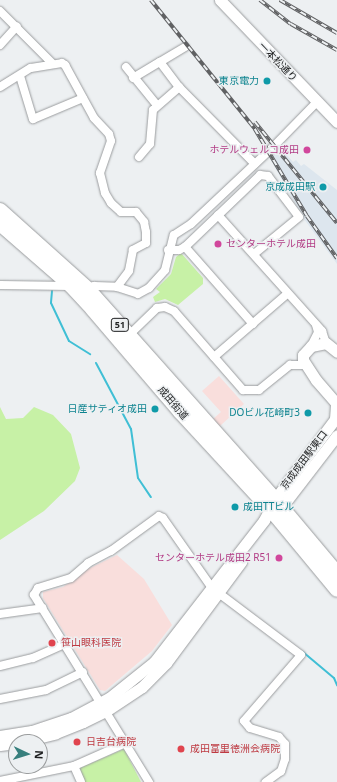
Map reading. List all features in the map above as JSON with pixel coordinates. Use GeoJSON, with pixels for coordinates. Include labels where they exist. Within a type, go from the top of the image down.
{"type":"FeatureCollection","features":[{"type":"Feature","properties":{"kind":"highway","name":"成田街道"},"geometry":{"type":"LineString","coordinates":[[0,210],[88,289],[125,339]]}},
{"type":"Feature","properties":{"kind":"highway","name":"成田街道"},"geometry":{"type":"LineString","coordinates":[[0,224],[71,286],[125,339],[275,507],[337,572]]}},
{"type":"Feature","properties":{"kind":"highway","name":"成田街道"},"geometry":{"type":"LineString","coordinates":[[275,507],[337,590]]}},
{"type":"Feature","properties":{"kind":"street","name":"一本松通り"},"geometry":{"type":"LineString","coordinates":[[220,0],[337,122]]}},
{"type":"Feature","properties":{"kind":"street"},"geometry":{"type":"LineString","coordinates":[[0,11],[52,63]]}},
{"type":"Feature","properties":{"kind":"street"},"geometry":{"type":"LineString","coordinates":[[0,45],[16,26]]}},
{"type":"Feature","properties":{"kind":"street"},"geometry":{"type":"LineString","coordinates":[[133,78],[185,47]]}},
{"type":"Feature","properties":{"kind":"street"},"geometry":{"type":"LineString","coordinates":[[160,62],[179,87],[255,164]]}},
{"type":"Feature","properties":{"kind":"street"},"geometry":{"type":"LineString","coordinates":[[0,87],[31,68],[52,63],[65,65],[94,118],[110,137],[100,173],[105,193],[111,203],[122,212],[136,212],[144,222],[146,232],[146,243],[133,250],[129,272],[117,287]]}},
{"type":"Feature","properties":{"kind":"street"},"geometry":{"type":"LineString","coordinates":[[126,67],[133,78],[156,104]]}},
{"type":"Feature","properties":{"kind":"street"},"geometry":{"type":"LineString","coordinates":[[20,76],[33,119],[84,98]]}},
{"type":"Feature","properties":{"kind":"street"},"geometry":{"type":"LineString","coordinates":[[140,157],[150,144],[152,115],[156,104],[179,87]]}},
{"type":"Feature","properties":{"kind":"street"},"geometry":{"type":"LineString","coordinates":[[88,289],[94,286],[117,287],[129,292],[144,292],[165,270],[168,250],[174,235],[191,224],[255,164],[317,102]]}},
{"type":"Feature","properties":{"kind":"street"},"geometry":{"type":"LineString","coordinates":[[168,250],[180,250],[185,247],[260,175],[271,176],[299,217],[254,254]]}},
{"type":"Feature","properties":{"kind":"street"},"geometry":{"type":"LineString","coordinates":[[218,215],[254,254],[287,294],[322,331],[326,343],[337,352]]}},
{"type":"Feature","properties":{"kind":"street"},"geometry":{"type":"LineString","coordinates":[[185,247],[253,324]]}},
{"type":"Feature","properties":{"kind":"street"},"geometry":{"type":"LineString","coordinates":[[0,285],[71,286]]}},
{"type":"Feature","properties":{"kind":"street"},"geometry":{"type":"LineString","coordinates":[[214,357],[287,294]]}},
{"type":"Feature","properties":{"kind":"street"},"geometry":{"type":"LineString","coordinates":[[125,339],[157,308],[168,307],[174,311],[240,387],[250,392],[259,390],[283,369],[304,360],[318,332],[315,324]]}},
{"type":"Feature","properties":{"kind":"street"},"geometry":{"type":"LineString","coordinates":[[312,346],[326,343]]}},
{"type":"Feature","properties":{"kind":"street","name":"京成成田駅東口"},"geometry":{"type":"LineString","coordinates":[[275,507],[332,424],[336,415],[337,406],[304,360]]}},
{"type":"Feature","properties":{"kind":"street","name":"京成成田駅東口"},"geometry":{"type":"LineString","coordinates":[[275,507],[337,435]]}},
{"type":"Feature","properties":{"kind":"street"},"geometry":{"type":"LineString","coordinates":[[48,735],[56,733],[104,707],[154,662],[215,591],[275,507]]}},
{"type":"Feature","properties":{"kind":"street"},"geometry":{"type":"LineString","coordinates":[[149,782],[66,643],[34,595],[38,588],[71,578],[88,563],[111,551],[159,516],[163,518],[215,591],[301,655],[244,721],[250,728],[279,737],[285,744],[286,759],[281,771],[266,782]]}},
{"type":"Feature","properties":{"kind":"street"},"geometry":{"type":"LineString","coordinates":[[0,614],[43,608]]}},
{"type":"Feature","properties":{"kind":"street"},"geometry":{"type":"LineString","coordinates":[[0,666],[33,658],[66,643]]}},
{"type":"Feature","properties":{"kind":"street"},"geometry":{"type":"LineString","coordinates":[[0,699],[46,690],[83,672]]}},
{"type":"Feature","properties":{"kind":"street"},"geometry":{"type":"LineString","coordinates":[[0,736],[53,724],[104,707]]}},
{"type":"Feature","properties":{"kind":"street"},"geometry":{"type":"LineString","coordinates":[[0,781],[74,766],[126,743]]}},
{"type":"Feature","properties":{"kind":"street"},"geometry":{"type":"LineString","coordinates":[[74,766],[81,782]]}},
{"type":"Feature","properties":{"kind":"shaded area"},"geometry":{"type":"Polygon","coordinates":[[[278,145],[293,162],[296,160],[301,166],[304,164],[337,190],[337,264],[304,219],[268,155],[278,145]]]}},
{"type":"Feature","properties":{"kind":"shaded area"},"geometry":{"type":"Polygon","coordinates":[[[219,376],[244,404],[220,426],[213,419],[221,412],[202,391],[219,376]]]}},
{"type":"Feature","properties":{"kind":"shaded area"},"geometry":{"type":"Polygon","coordinates":[[[117,555],[144,579],[172,625],[152,651],[105,691],[100,690],[43,598],[43,592],[63,587],[88,569],[117,555]]]}},
{"type":"Feature","properties":{"kind":"green space"},"geometry":{"type":"Polygon","coordinates":[[[181,253],[203,278],[203,284],[178,305],[165,299],[155,302],[153,297],[160,292],[156,289],[171,274],[176,257],[181,253]]]}},
{"type":"Feature","properties":{"kind":"green space"},"geometry":{"type":"Polygon","coordinates":[[[0,407],[6,419],[23,418],[34,407],[53,415],[71,434],[80,468],[75,481],[44,511],[0,540],[0,407]]]}},
{"type":"Feature","properties":{"kind":"green space"},"geometry":{"type":"Polygon","coordinates":[[[124,749],[141,782],[84,782],[80,768],[124,749]]]}},
{"type":"Feature","properties":{"kind":"waterway"},"geometry":{"type":"LineString","coordinates":[[52,291],[51,303],[69,341],[90,354]]}},
{"type":"Feature","properties":{"kind":"waterway"},"geometry":{"type":"LineString","coordinates":[[96,363],[131,429],[138,478],[151,497]]}},
{"type":"Feature","properties":{"kind":"waterway"},"geometry":{"type":"LineString","coordinates":[[303,652],[334,678],[337,685]]}},
{"type":"Feature","properties":{"kind":"railway"},"geometry":{"type":"LineString","coordinates":[[151,0],[255,129],[307,216],[337,258]]}},
{"type":"Feature","properties":{"kind":"railway"},"geometry":{"type":"LineString","coordinates":[[260,0],[291,24],[337,50]]}},
{"type":"Feature","properties":{"kind":"railway"},"geometry":{"type":"LineString","coordinates":[[280,0],[337,33]]}},
{"type":"Feature","properties":{"kind":"railway"},"geometry":{"type":"LineString","coordinates":[[255,122],[337,223]]}},
{"type":"Feature","properties":{"kind":"place","name":"東京電力"},"geometry":{"type":"Point","coordinates":[267,81]}},
{"type":"Feature","properties":{"kind":"place","name":"ホテルウェルコ成田"},"geometry":{"type":"Point","coordinates":[307,150]}},
{"type":"Feature","properties":{"kind":"place","name":"京成成田駅"},"geometry":{"type":"Point","coordinates":[323,187]}},
{"type":"Feature","properties":{"kind":"place","name":"センターホテル成田"},"geometry":{"type":"Point","coordinates":[218,244]}},
{"type":"Feature","properties":{"kind":"place","name":"日産サティオ成田"},"geometry":{"type":"Point","coordinates":[155,409]}},
{"type":"Feature","properties":{"kind":"place","name":"DOビル花崎町3"},"geometry":{"type":"Point","coordinates":[308,413]}},
{"type":"Feature","properties":{"kind":"place","name":"成田TTビル"},"geometry":{"type":"Point","coordinates":[235,507]}},
{"type":"Feature","properties":{"kind":"place","name":"センターホテル成田2 R51"},"geometry":{"type":"Point","coordinates":[279,558]}},
{"type":"Feature","properties":{"kind":"place","name":"笹山眼科医院"},"geometry":{"type":"Point","coordinates":[52,643]}},
{"type":"Feature","properties":{"kind":"place","name":"日吉台病院"},"geometry":{"type":"Point","coordinates":[77,742]}},
{"type":"Feature","properties":{"kind":"place","name":"成田富里徳洲会病院"},"geometry":{"type":"Point","coordinates":[181,749]}}]}
